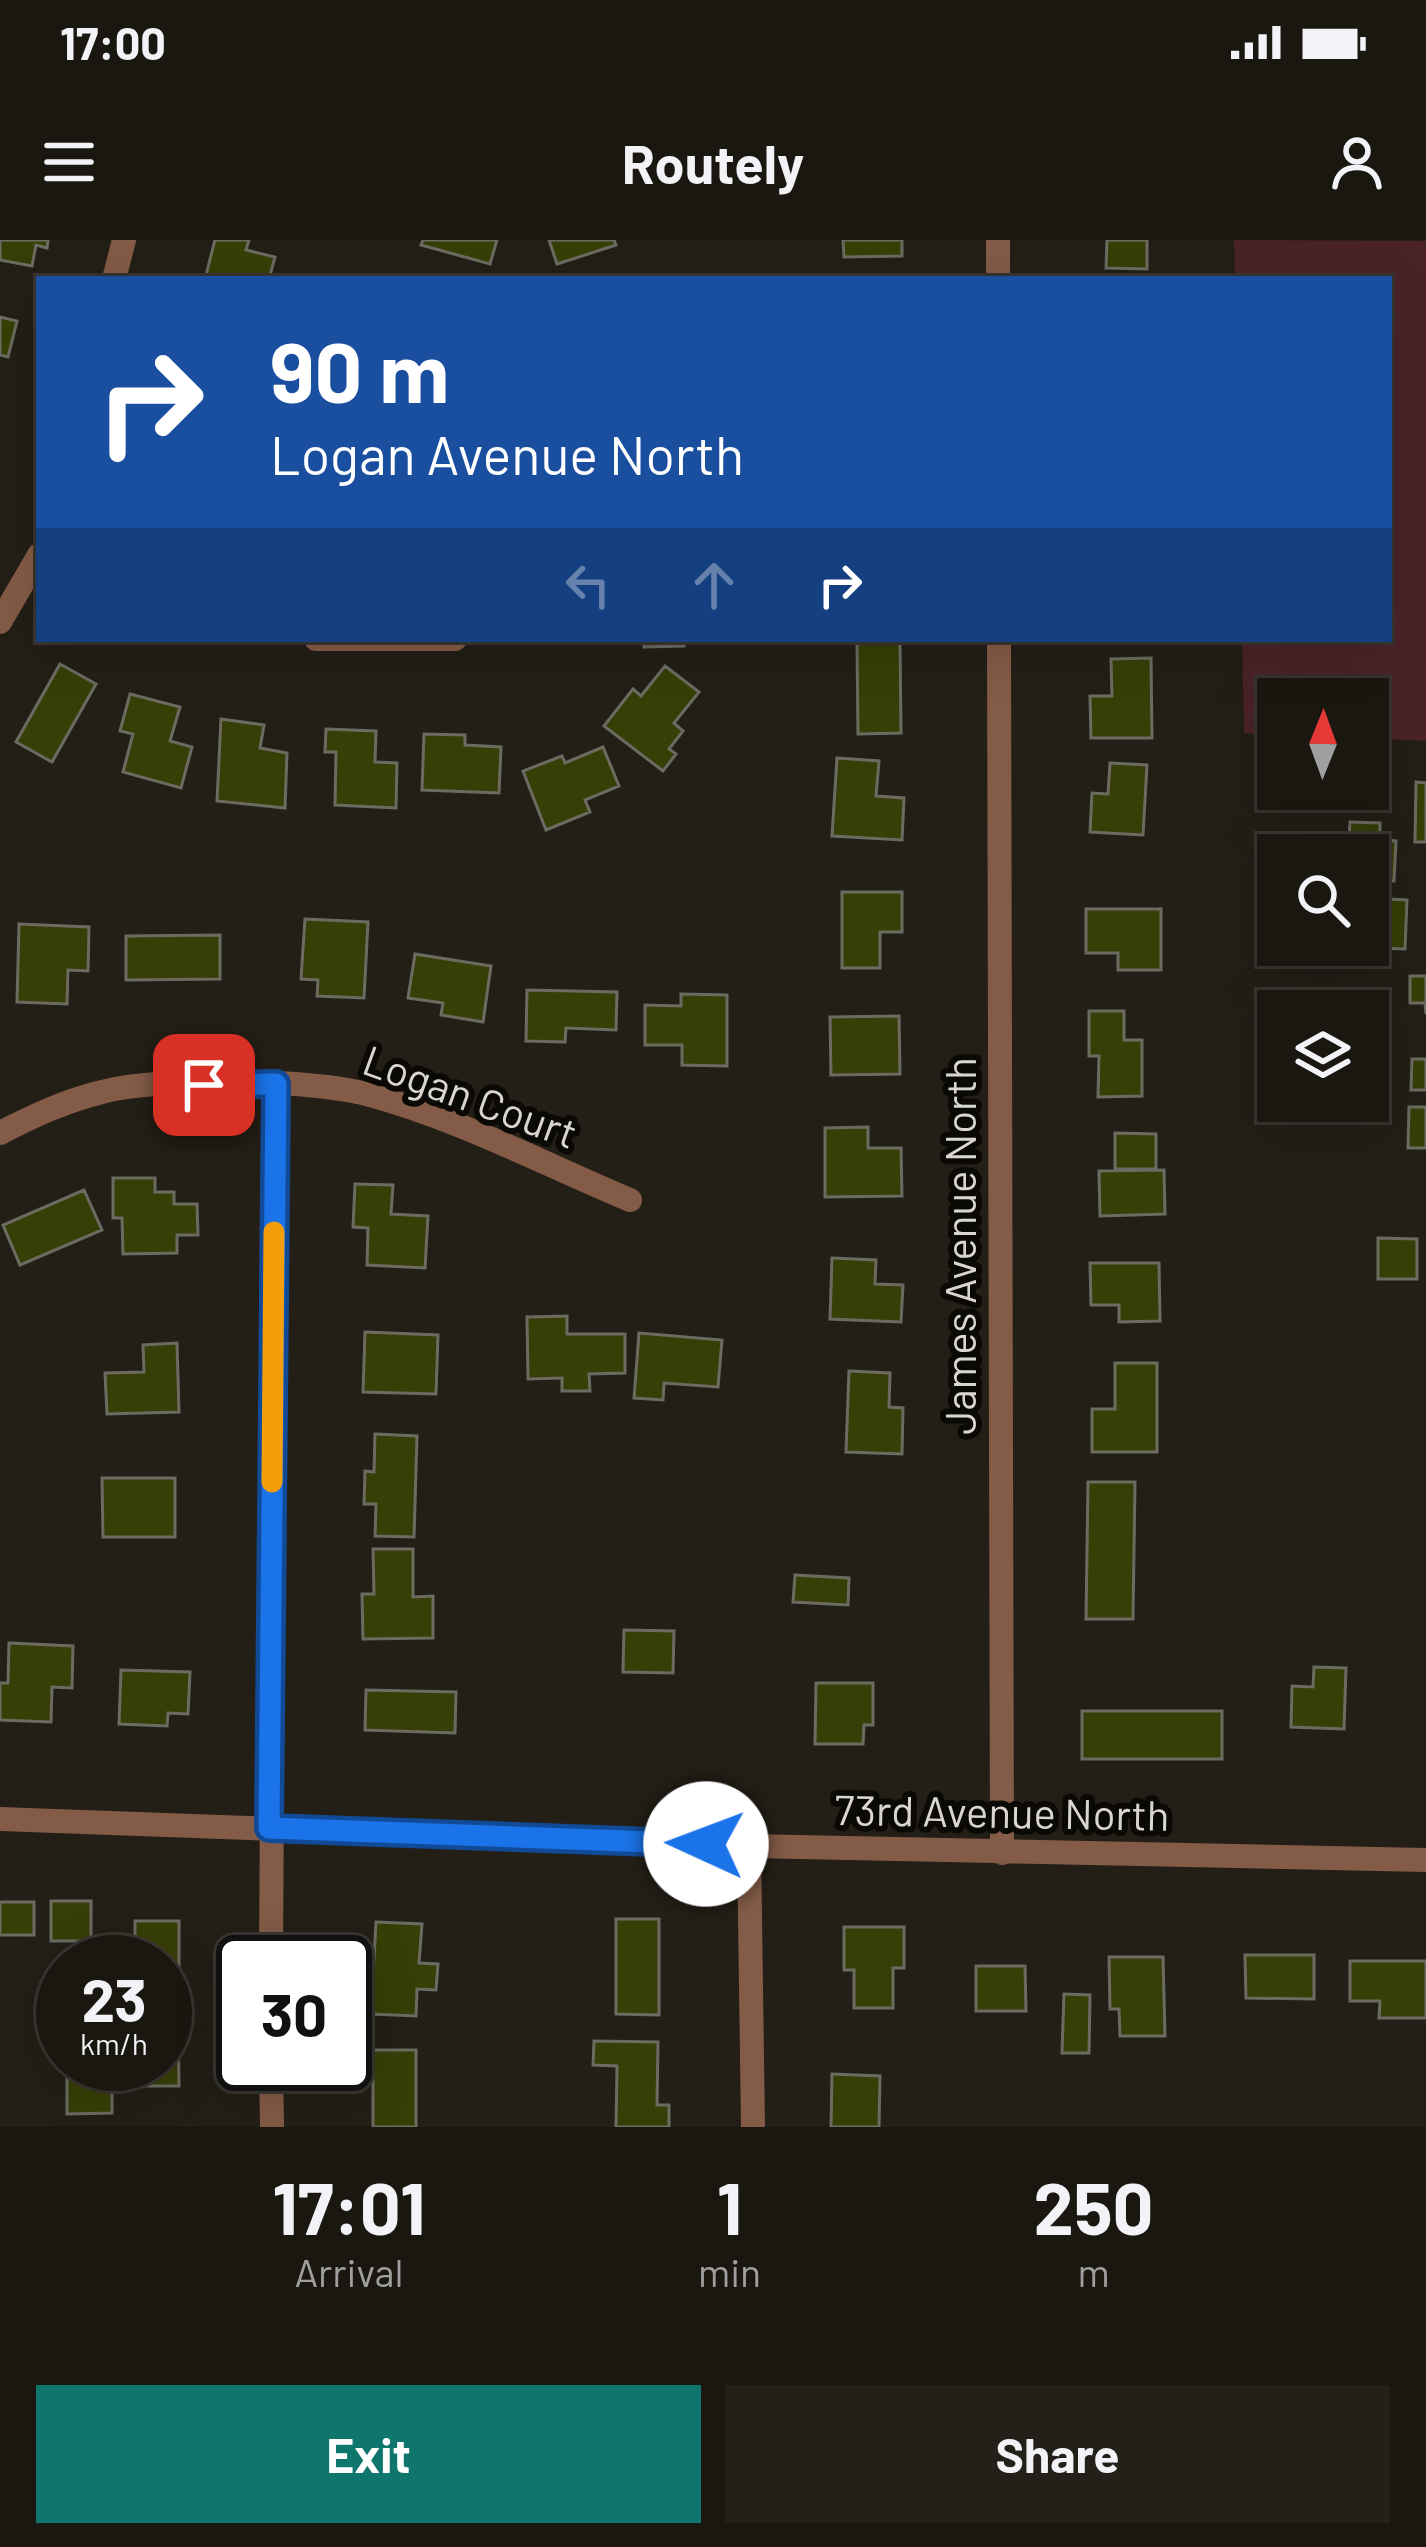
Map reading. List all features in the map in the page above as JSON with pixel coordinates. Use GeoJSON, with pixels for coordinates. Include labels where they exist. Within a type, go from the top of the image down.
{"type":"FeatureCollection","features":[{"type":"Feature","properties":{"kind":"street"},"geometry":{"type":"LineString","coordinates":[[115,276],[124,240]]}},
{"type":"Feature","properties":{"kind":"street"},"geometry":{"type":"LineString","coordinates":[[998,240],[998,276]]}},
{"type":"Feature","properties":{"kind":"street"},"geometry":{"type":"LineString","coordinates":[[0,622],[36,561]]}},
{"type":"Feature","properties":{"kind":"street","name":"James Avenue North"},"geometry":{"type":"LineString","coordinates":[[999,642],[1002,1852]]}},
{"type":"Feature","properties":{"kind":"street","name":"Logan Court"},"geometry":{"type":"LineString","coordinates":[[0,1133],[49,1107],[107,1090],[305,1083],[363,1092],[417,1109],[630,1200]]}},
{"type":"Feature","properties":{"kind":"street"},"geometry":{"type":"LineString","coordinates":[[271,1935],[276,1084]]}},
{"type":"Feature","properties":{"kind":"street","name":"73rd Avenue North"},"geometry":{"type":"LineString","coordinates":[[0,1819],[749,1846],[1426,1860]]}},
{"type":"Feature","properties":{"kind":"street"},"geometry":{"type":"LineString","coordinates":[[749,1846],[754,2127]]}},
{"type":"Feature","properties":{"kind":"street"},"geometry":{"type":"LineString","coordinates":[[272,2091],[272,2127]]}},
{"type":"Feature","properties":{"kind":"shaded area"},"geometry":{"type":"Polygon","coordinates":[[[1234,240],[1426,241],[1426,741],[1389,739],[1389,678],[1257,678],[1257,734],[1244,733],[1242,642],[1392,642],[1392,276],[1235,276],[1234,240]]]}},
{"type":"Feature","properties":{"kind":"building"},"geometry":{"type":"Polygon","coordinates":[[[0,240],[48,240],[47,248],[36,245],[32,266],[0,260],[0,240]]]}},
{"type":"Feature","properties":{"kind":"building"},"geometry":{"type":"Polygon","coordinates":[[[215,240],[249,240],[246,250],[275,257],[270,276],[206,276],[215,240]]]}},
{"type":"Feature","properties":{"kind":"building"},"geometry":{"type":"Polygon","coordinates":[[[423,240],[497,240],[490,264],[421,245],[423,240]]]}},
{"type":"Feature","properties":{"kind":"building"},"geometry":{"type":"Polygon","coordinates":[[[549,240],[614,240],[616,245],[557,264],[549,240]]]}},
{"type":"Feature","properties":{"kind":"building"},"geometry":{"type":"Polygon","coordinates":[[[843,240],[902,240],[902,256],[844,257],[843,240]]]}},
{"type":"Feature","properties":{"kind":"building"},"geometry":{"type":"Polygon","coordinates":[[[1107,240],[1147,240],[1147,269],[1106,268],[1107,240]]]}},
{"type":"Feature","properties":{"kind":"building"},"geometry":{"type":"Polygon","coordinates":[[[0,317],[17,321],[8,357],[0,355],[0,317]]]}},
{"type":"Feature","properties":{"kind":"building"},"geometry":{"type":"Polygon","coordinates":[[[644,642],[684,642],[684,646],[644,647],[644,642]]]}},
{"type":"Feature","properties":{"kind":"building"},"geometry":{"type":"Polygon","coordinates":[[[900,642],[901,733],[858,734],[857,643],[900,642]]]}},
{"type":"Feature","properties":{"kind":"building"},"geometry":{"type":"Polygon","coordinates":[[[1151,658],[1152,738],[1091,738],[1090,696],[1112,696],[1111,659],[1151,658]]]}},
{"type":"Feature","properties":{"kind":"building"},"geometry":{"type":"Polygon","coordinates":[[[60,664],[96,684],[52,762],[16,742],[60,664]]]}},
{"type":"Feature","properties":{"kind":"building"},"geometry":{"type":"Polygon","coordinates":[[[665,666],[699,692],[674,723],[683,731],[669,749],[676,754],[663,771],[604,726],[633,689],[641,696],[665,666]]]}},
{"type":"Feature","properties":{"kind":"building"},"geometry":{"type":"Polygon","coordinates":[[[130,694],[180,707],[170,741],[192,747],[181,788],[123,772],[133,734],[120,731],[130,694]]]}},
{"type":"Feature","properties":{"kind":"building"},"geometry":{"type":"Polygon","coordinates":[[[221,719],[264,725],[260,748],[287,753],[285,808],[217,801],[221,719]]]}},
{"type":"Feature","properties":{"kind":"building"},"geometry":{"type":"Polygon","coordinates":[[[326,729],[376,731],[375,762],[397,763],[396,808],[335,805],[336,752],[325,752],[326,729]]]}},
{"type":"Feature","properties":{"kind":"building"},"geometry":{"type":"Polygon","coordinates":[[[424,734],[465,735],[465,745],[501,747],[499,793],[422,790],[424,734]]]}},
{"type":"Feature","properties":{"kind":"building"},"geometry":{"type":"Polygon","coordinates":[[[603,747],[619,786],[585,800],[590,812],[546,830],[523,771],[562,756],[565,763],[603,747]]]}},
{"type":"Feature","properties":{"kind":"building"},"geometry":{"type":"Polygon","coordinates":[[[837,758],[879,761],[876,796],[904,798],[902,840],[832,836],[837,758]]]}},
{"type":"Feature","properties":{"kind":"building"},"geometry":{"type":"Polygon","coordinates":[[[1110,763],[1147,765],[1143,835],[1090,832],[1092,793],[1108,794],[1110,763]]]}},
{"type":"Feature","properties":{"kind":"building"},"geometry":{"type":"Polygon","coordinates":[[[1416,782],[1426,783],[1426,842],[1415,842],[1416,782]]]}},
{"type":"Feature","properties":{"kind":"building"},"geometry":{"type":"Polygon","coordinates":[[[1350,822],[1380,823],[1380,834],[1349,834],[1350,822]]]}},
{"type":"Feature","properties":{"kind":"building"},"geometry":{"type":"Polygon","coordinates":[[[1389,841],[1396,841],[1394,881],[1389,881],[1389,841]]]}},
{"type":"Feature","properties":{"kind":"building"},"geometry":{"type":"Polygon","coordinates":[[[842,892],[902,892],[902,932],[880,932],[880,968],[842,968],[842,892]]]}},
{"type":"Feature","properties":{"kind":"building"},"geometry":{"type":"Polygon","coordinates":[[[1389,899],[1407,900],[1405,949],[1389,948],[1389,899]]]}},
{"type":"Feature","properties":{"kind":"building"},"geometry":{"type":"Polygon","coordinates":[[[1086,909],[1161,909],[1161,970],[1118,970],[1118,953],[1086,953],[1086,909]]]}},
{"type":"Feature","properties":{"kind":"building"},"geometry":{"type":"Polygon","coordinates":[[[305,919],[368,922],[364,998],[317,996],[318,980],[301,979],[305,919]]]}},
{"type":"Feature","properties":{"kind":"building"},"geometry":{"type":"Polygon","coordinates":[[[19,924],[89,927],[88,971],[68,970],[67,1004],[17,1002],[19,924]]]}},
{"type":"Feature","properties":{"kind":"building"},"geometry":{"type":"Polygon","coordinates":[[[220,935],[220,979],[126,980],[126,936],[220,935]]]}},
{"type":"Feature","properties":{"kind":"building"},"geometry":{"type":"Polygon","coordinates":[[[415,954],[491,966],[483,1022],[441,1015],[443,1003],[408,998],[415,954]]]}},
{"type":"Feature","properties":{"kind":"building"},"geometry":{"type":"Polygon","coordinates":[[[1410,976],[1426,976],[1426,1014],[1425,1003],[1410,1003],[1410,976]]]}},
{"type":"Feature","properties":{"kind":"building"},"geometry":{"type":"Polygon","coordinates":[[[527,990],[617,992],[616,1030],[566,1028],[565,1042],[526,1041],[527,990]]]}},
{"type":"Feature","properties":{"kind":"building"},"geometry":{"type":"Polygon","coordinates":[[[681,994],[727,995],[727,1066],[682,1065],[682,1045],[645,1045],[645,1005],[681,1006],[681,994]]]}},
{"type":"Feature","properties":{"kind":"building"},"geometry":{"type":"Polygon","coordinates":[[[1089,1011],[1124,1011],[1124,1040],[1142,1040],[1142,1096],[1098,1097],[1099,1056],[1089,1056],[1089,1011]]]}},
{"type":"Feature","properties":{"kind":"building"},"geometry":{"type":"Polygon","coordinates":[[[899,1016],[900,1074],[831,1075],[830,1017],[899,1016]]]}},
{"type":"Feature","properties":{"kind":"building"},"geometry":{"type":"Polygon","coordinates":[[[1412,1059],[1426,1059],[1426,1090],[1411,1090],[1412,1059]]]}},
{"type":"Feature","properties":{"kind":"building"},"geometry":{"type":"Polygon","coordinates":[[[1409,1107],[1426,1107],[1426,1148],[1408,1148],[1409,1107]]]}},
{"type":"Feature","properties":{"kind":"building"},"geometry":{"type":"Polygon","coordinates":[[[868,1127],[868,1148],[901,1148],[902,1196],[825,1197],[825,1128],[868,1127]]]}},
{"type":"Feature","properties":{"kind":"building"},"geometry":{"type":"Polygon","coordinates":[[[1115,1133],[1156,1134],[1156,1169],[1115,1169],[1115,1133]]]}},
{"type":"Feature","properties":{"kind":"building"},"geometry":{"type":"Polygon","coordinates":[[[1164,1170],[1165,1214],[1100,1216],[1099,1171],[1164,1170]]]}},
{"type":"Feature","properties":{"kind":"building"},"geometry":{"type":"Polygon","coordinates":[[[113,1178],[155,1178],[155,1192],[174,1192],[174,1204],[197,1204],[198,1235],[177,1235],[177,1253],[123,1254],[122,1218],[113,1218],[113,1178]]]}},
{"type":"Feature","properties":{"kind":"building"},"geometry":{"type":"Polygon","coordinates":[[[355,1184],[393,1185],[391,1214],[428,1216],[425,1268],[367,1265],[368,1228],[353,1227],[355,1184]]]}},
{"type":"Feature","properties":{"kind":"building"},"geometry":{"type":"Polygon","coordinates":[[[84,1190],[102,1230],[20,1265],[3,1225],[84,1190]]]}},
{"type":"Feature","properties":{"kind":"building"},"geometry":{"type":"Polygon","coordinates":[[[1378,1238],[1417,1239],[1417,1279],[1378,1279],[1378,1238]]]}},
{"type":"Feature","properties":{"kind":"building"},"geometry":{"type":"Polygon","coordinates":[[[832,1258],[876,1260],[875,1284],[903,1285],[901,1322],[830,1319],[832,1258]]]}},
{"type":"Feature","properties":{"kind":"building"},"geometry":{"type":"Polygon","coordinates":[[[1090,1263],[1159,1263],[1160,1321],[1119,1322],[1119,1305],[1091,1305],[1090,1263]]]}},
{"type":"Feature","properties":{"kind":"building"},"geometry":{"type":"Polygon","coordinates":[[[567,1316],[567,1334],[625,1334],[625,1373],[589,1374],[590,1391],[562,1391],[562,1378],[528,1379],[527,1317],[567,1316]]]}},
{"type":"Feature","properties":{"kind":"building"},"geometry":{"type":"Polygon","coordinates":[[[365,1332],[438,1335],[436,1394],[363,1392],[365,1332]]]}},
{"type":"Feature","properties":{"kind":"building"},"geometry":{"type":"Polygon","coordinates":[[[639,1333],[722,1340],[718,1387],[664,1383],[663,1400],[634,1398],[639,1333]]]}},
{"type":"Feature","properties":{"kind":"building"},"geometry":{"type":"Polygon","coordinates":[[[177,1343],[179,1412],[107,1414],[105,1373],[144,1372],[143,1345],[177,1343]]]}},
{"type":"Feature","properties":{"kind":"building"},"geometry":{"type":"Polygon","coordinates":[[[1115,1363],[1157,1363],[1157,1452],[1092,1452],[1092,1409],[1115,1409],[1115,1363]]]}},
{"type":"Feature","properties":{"kind":"building"},"geometry":{"type":"Polygon","coordinates":[[[849,1371],[890,1373],[889,1407],[903,1408],[902,1454],[846,1452],[849,1371]]]}},
{"type":"Feature","properties":{"kind":"building"},"geometry":{"type":"Polygon","coordinates":[[[375,1434],[417,1436],[414,1537],[375,1536],[376,1504],[364,1504],[365,1471],[374,1472],[375,1434]]]}},
{"type":"Feature","properties":{"kind":"building"},"geometry":{"type":"Polygon","coordinates":[[[102,1478],[175,1478],[175,1537],[103,1537],[102,1478]]]}},
{"type":"Feature","properties":{"kind":"building"},"geometry":{"type":"Polygon","coordinates":[[[1088,1482],[1135,1482],[1133,1619],[1086,1619],[1088,1482]]]}},
{"type":"Feature","properties":{"kind":"building"},"geometry":{"type":"Polygon","coordinates":[[[373,1549],[413,1549],[413,1597],[433,1596],[433,1638],[363,1639],[362,1594],[374,1594],[373,1549]]]}},
{"type":"Feature","properties":{"kind":"building"},"geometry":{"type":"Polygon","coordinates":[[[795,1575],[849,1578],[848,1605],[793,1602],[795,1575]]]}},
{"type":"Feature","properties":{"kind":"building"},"geometry":{"type":"Polygon","coordinates":[[[624,1630],[674,1631],[673,1673],[623,1672],[624,1630]]]}},
{"type":"Feature","properties":{"kind":"building"},"geometry":{"type":"Polygon","coordinates":[[[9,1643],[73,1646],[72,1688],[52,1687],[51,1722],[0,1720],[0,1683],[8,1683],[9,1643]]]}},
{"type":"Feature","properties":{"kind":"building"},"geometry":{"type":"Polygon","coordinates":[[[1314,1667],[1346,1668],[1344,1729],[1291,1727],[1292,1686],[1313,1687],[1314,1667]]]}},
{"type":"Feature","properties":{"kind":"building"},"geometry":{"type":"Polygon","coordinates":[[[121,1670],[190,1672],[188,1714],[168,1713],[167,1726],[119,1724],[121,1670]]]}},
{"type":"Feature","properties":{"kind":"building"},"geometry":{"type":"Polygon","coordinates":[[[816,1683],[873,1683],[873,1725],[864,1725],[863,1744],[815,1744],[816,1683]]]}},
{"type":"Feature","properties":{"kind":"building"},"geometry":{"type":"Polygon","coordinates":[[[366,1690],[456,1692],[455,1733],[365,1730],[366,1690]]]}},
{"type":"Feature","properties":{"kind":"building"},"geometry":{"type":"Polygon","coordinates":[[[1082,1711],[1222,1711],[1222,1759],[1082,1759],[1082,1711]]]}},
{"type":"Feature","properties":{"kind":"building"},"geometry":{"type":"Polygon","coordinates":[[[51,1901],[91,1901],[91,1935],[51,1935],[51,1901]]]}},
{"type":"Feature","properties":{"kind":"building"},"geometry":{"type":"Polygon","coordinates":[[[0,1902],[34,1902],[34,1935],[0,1935],[0,1902]]]}},
{"type":"Feature","properties":{"kind":"building"},"geometry":{"type":"Polygon","coordinates":[[[616,1919],[659,1919],[659,2015],[616,2014],[616,1919]]]}},
{"type":"Feature","properties":{"kind":"building"},"geometry":{"type":"Polygon","coordinates":[[[135,1921],[179,1921],[179,1935],[135,1935],[135,1921]]]}},
{"type":"Feature","properties":{"kind":"building"},"geometry":{"type":"Polygon","coordinates":[[[376,1922],[422,1924],[419,1963],[438,1964],[436,1990],[417,1989],[416,2016],[372,2014],[376,1922]]]}},
{"type":"Feature","properties":{"kind":"building"},"geometry":{"type":"Polygon","coordinates":[[[844,1927],[904,1927],[904,1968],[893,1968],[893,2008],[854,2008],[854,1970],[844,1970],[844,1927]]]}},
{"type":"Feature","properties":{"kind":"building"},"geometry":{"type":"Polygon","coordinates":[[[1245,1955],[1314,1955],[1314,1999],[1246,1998],[1245,1955]]]}},
{"type":"Feature","properties":{"kind":"building"},"geometry":{"type":"Polygon","coordinates":[[[1109,1957],[1163,1957],[1165,2036],[1120,2036],[1119,2009],[1110,2009],[1109,1957]]]}},
{"type":"Feature","properties":{"kind":"building"},"geometry":{"type":"Polygon","coordinates":[[[1350,1961],[1426,1961],[1426,2018],[1379,2018],[1380,2001],[1350,2001],[1350,1961]]]}},
{"type":"Feature","properties":{"kind":"building"},"geometry":{"type":"Polygon","coordinates":[[[976,1966],[1025,1966],[1026,2011],[976,2011],[976,1966]]]}},
{"type":"Feature","properties":{"kind":"building"},"geometry":{"type":"Polygon","coordinates":[[[1064,1994],[1090,1995],[1089,2053],[1062,2053],[1064,1994]]]}},
{"type":"Feature","properties":{"kind":"building"},"geometry":{"type":"Polygon","coordinates":[[[594,2041],[658,2042],[657,2105],[669,2105],[669,2127],[616,2127],[617,2066],[593,2065],[594,2041]]]}},
{"type":"Feature","properties":{"kind":"building"},"geometry":{"type":"Polygon","coordinates":[[[373,2050],[416,2050],[416,2127],[373,2127],[373,2050]]]}},
{"type":"Feature","properties":{"kind":"building"},"geometry":{"type":"Polygon","coordinates":[[[832,2074],[880,2076],[879,2127],[831,2127],[832,2074]]]}},
{"type":"Feature","properties":{"kind":"building"},"geometry":{"type":"Polygon","coordinates":[[[67,2091],[112,2091],[112,2113],[67,2114],[67,2091]]]}},
{"type":"Feature","properties":{"kind":"slow traffic"},"geometry":{"type":"LineString","coordinates":[[272,1482],[274,1232]]}},
{"type":"Feature","properties":{"kind":"route"},"geometry":{"type":"LineString","coordinates":[[204,1085],[276,1084],[269,1828],[706,1844]]}}]}
